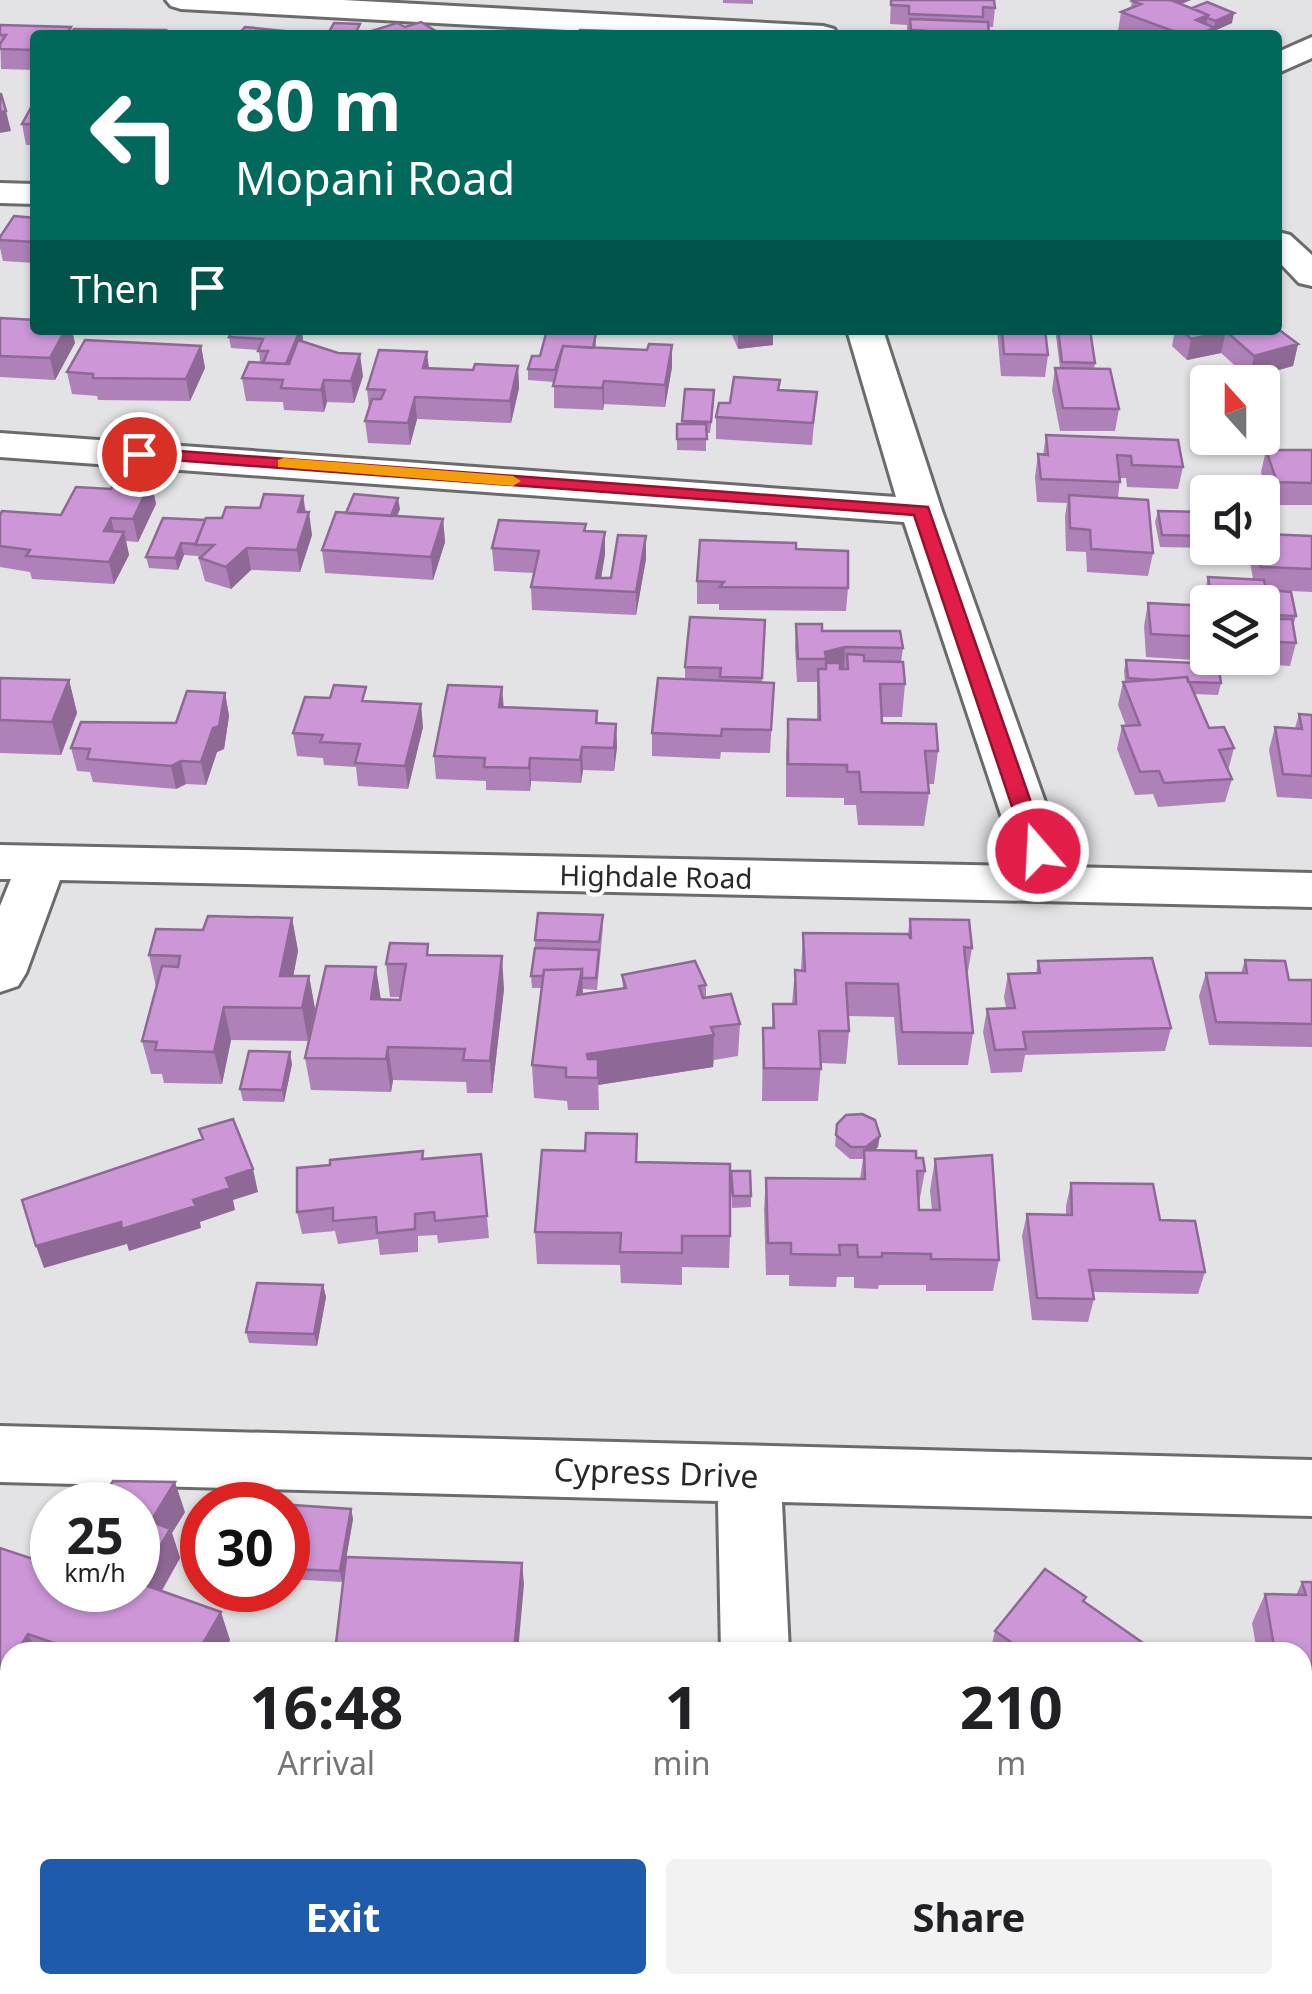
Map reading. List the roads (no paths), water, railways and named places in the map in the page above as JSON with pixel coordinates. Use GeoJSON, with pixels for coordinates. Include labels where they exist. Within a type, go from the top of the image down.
{"type":"FeatureCollection","features":[{"type":"Feature","properties":{"kind":"street"},"geometry":{"type":"LineString","coordinates":[[181,0],[731,30]]}},
{"type":"Feature","properties":{"kind":"street"},"geometry":{"type":"LineString","coordinates":[[832,30],[834,0]]}},
{"type":"Feature","properties":{"kind":"street"},"geometry":{"type":"LineString","coordinates":[[1282,62],[1312,46]]}},
{"type":"Feature","properties":{"kind":"street"},"geometry":{"type":"LineString","coordinates":[[0,193],[30,194]]}},
{"type":"Feature","properties":{"kind":"street"},"geometry":{"type":"LineString","coordinates":[[1282,246],[1312,274]]}},
{"type":"Feature","properties":{"kind":"street"},"geometry":{"type":"LineString","coordinates":[[867,335],[921,510],[1049,884]]}},
{"type":"Feature","properties":{"kind":"street"},"geometry":{"type":"LineString","coordinates":[[0,445],[921,510]]}},
{"type":"Feature","properties":{"kind":"street"},"geometry":{"type":"LineString","coordinates":[[0,973],[21,862]]}},
{"type":"Feature","properties":{"kind":"street","name":"Highdale Road"},"geometry":{"type":"LineString","coordinates":[[21,862],[1312,890]]}},
{"type":"Feature","properties":{"kind":"street","name":"Cypress Drive"},"geometry":{"type":"LineString","coordinates":[[0,1454],[1312,1488]]}},
{"type":"Feature","properties":{"kind":"street"},"geometry":{"type":"LineString","coordinates":[[749,1474],[755,1642]]}}]}
